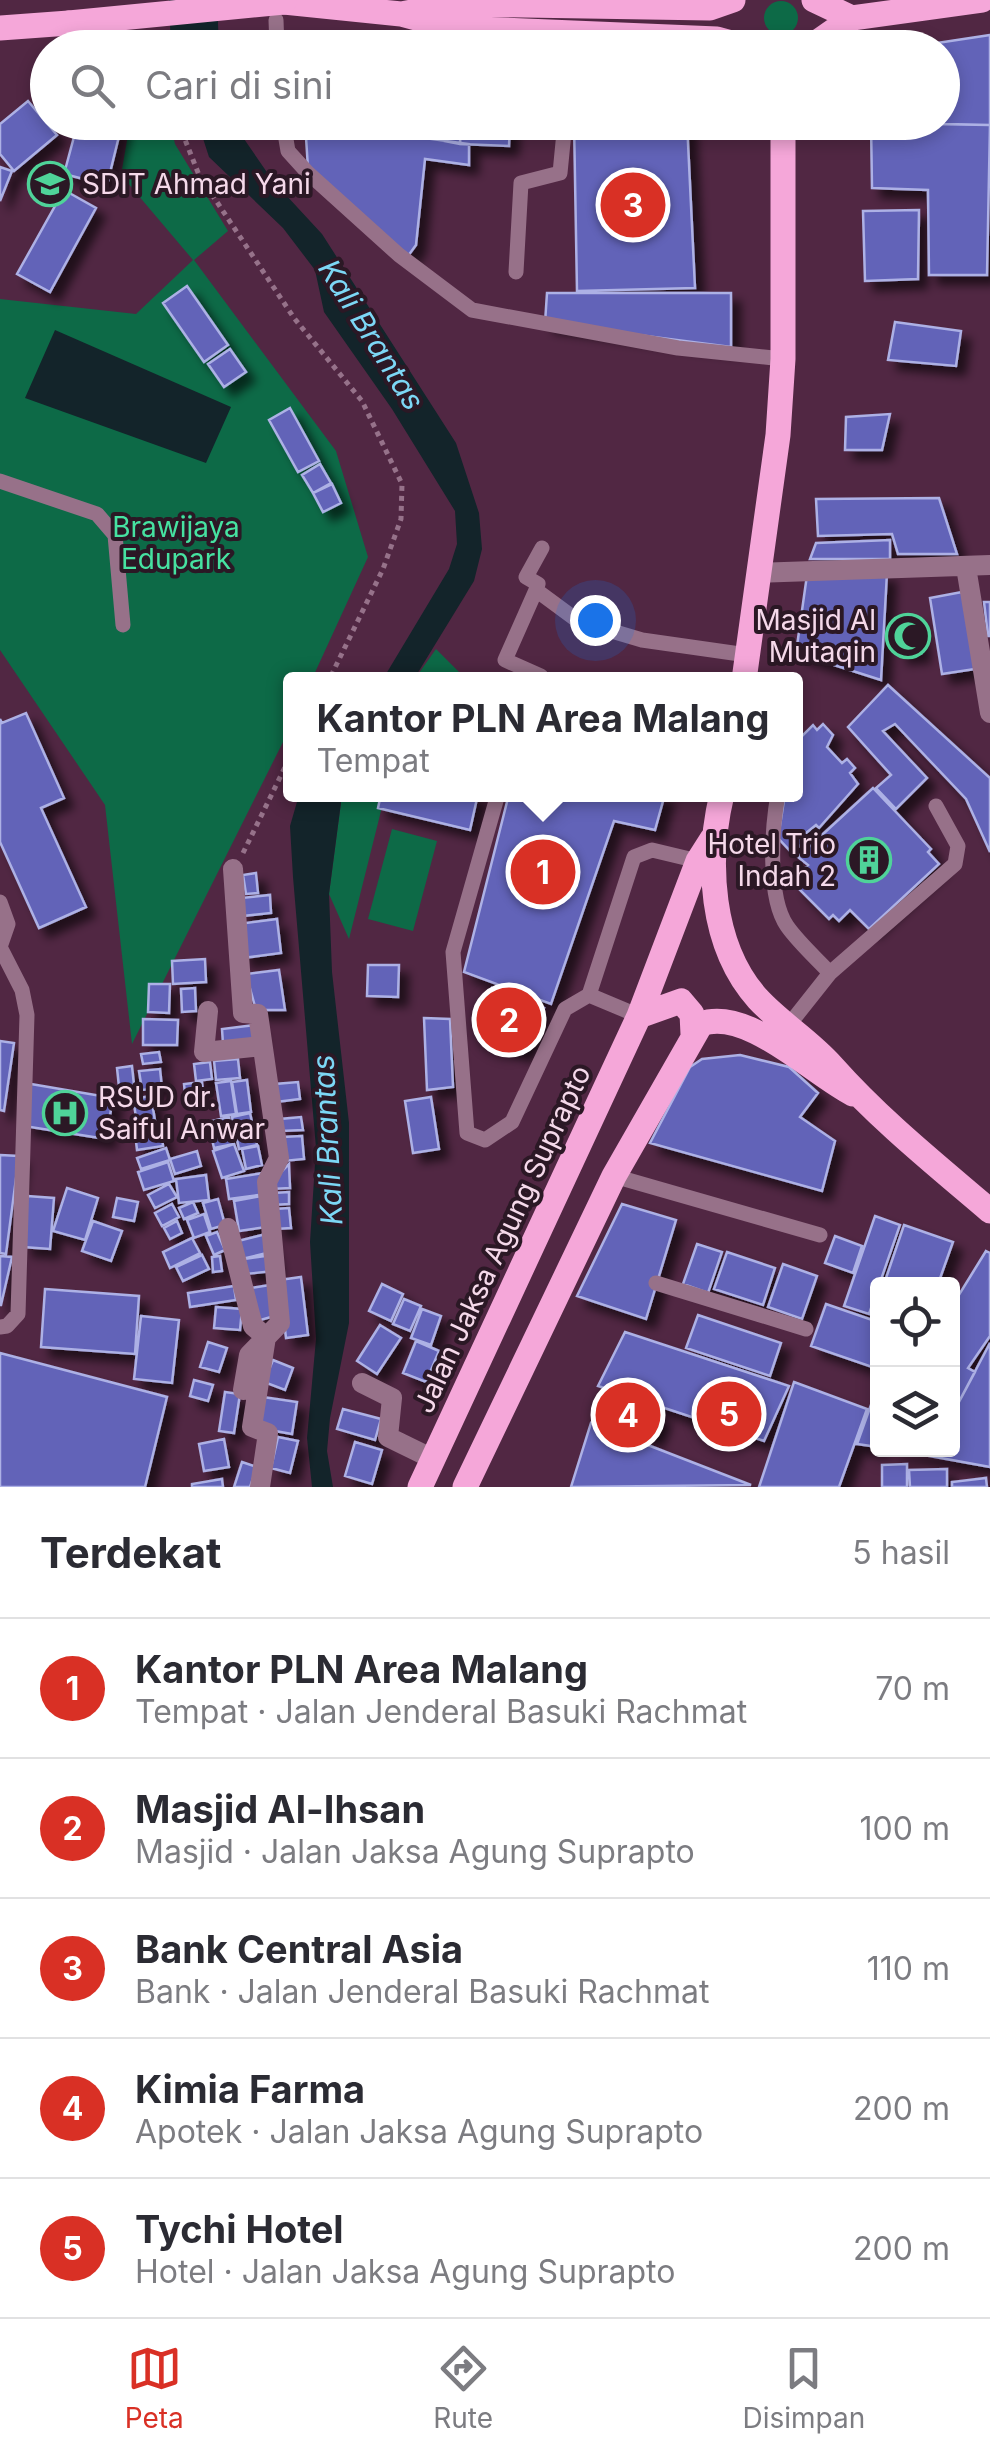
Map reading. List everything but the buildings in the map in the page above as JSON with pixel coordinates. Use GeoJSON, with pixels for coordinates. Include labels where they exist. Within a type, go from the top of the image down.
{"type":"FeatureCollection","features":[{"type":"Feature","properties":{"kind":"main road"},"geometry":{"type":"LineString","coordinates":[[0,28],[280,11],[401,14],[462,4],[710,8],[733,0]]}},
{"type":"Feature","properties":{"kind":"main road"},"geometry":{"type":"LineString","coordinates":[[814,0],[852,18]]}},
{"type":"Feature","properties":{"kind":"main road"},"geometry":{"type":"LineString","coordinates":[[835,30],[852,18],[982,0]]}},
{"type":"Feature","properties":{"kind":"main road"},"geometry":{"type":"LineString","coordinates":[[401,14],[471,30]]}},
{"type":"Feature","properties":{"kind":"main road"},"geometry":{"type":"LineString","coordinates":[[746,667],[774,477],[783,359],[782,140]]}},
{"type":"Feature","properties":{"kind":"main road"},"geometry":{"type":"LineString","coordinates":[[720,802],[705,850],[719,921],[736,968],[757,998],[830,1064],[853,1094]]}},
{"type":"Feature","properties":{"kind":"main road","name":"Jalan Jaksa Agung Suprapto"},"geometry":{"type":"LineString","coordinates":[[420,1487],[639,1016],[705,850]]}},
{"type":"Feature","properties":{"kind":"main road"},"geometry":{"type":"LineString","coordinates":[[639,1016],[682,1001],[692,1014],[693,1034]]}},
{"type":"Feature","properties":{"kind":"main road"},"geometry":{"type":"LineString","coordinates":[[466,1487],[583,1260],[614,1176],[700,1024],[726,1019],[776,1044],[853,1094],[990,1212]]}},
{"type":"Feature","properties":{"kind":"street"},"geometry":{"type":"LineString","coordinates":[[966,566],[990,713]]}},
{"type":"Feature","properties":{"kind":"street"},"geometry":{"type":"LineString","coordinates":[[758,573],[990,566]]}},
{"type":"Feature","properties":{"kind":"street"},"geometry":{"type":"LineString","coordinates":[[233,870],[243,1013],[258,1014],[279,1158],[267,1182],[280,1323],[249,1354],[243,1390]]}},
{"type":"Feature","properties":{"kind":"street"},"geometry":{"type":"LineString","coordinates":[[208,1011],[204,1052],[262,1046]]}},
{"type":"Feature","properties":{"kind":"street"},"geometry":{"type":"LineString","coordinates":[[228,1228],[253,1326],[266,1338]]}},
{"type":"Feature","properties":{"kind":"street"},"geometry":{"type":"LineString","coordinates":[[260,1487],[268,1434],[252,1427],[266,1338]]}},
{"type":"Feature","properties":{"kind":"street"},"geometry":{"type":"LineString","coordinates":[[362,1382],[392,1398],[388,1437],[433,1459]]}},
{"type":"Feature","properties":{"kind":"lane"},"geometry":{"type":"LineString","coordinates":[[286,140],[288,150],[307,172],[400,255],[472,310],[660,345],[783,359]]}},
{"type":"Feature","properties":{"kind":"lane"},"geometry":{"type":"LineString","coordinates":[[516,272],[521,183],[560,173],[563,140]]}},
{"type":"Feature","properties":{"kind":"lane"},"geometry":{"type":"LineString","coordinates":[[0,481],[97,514],[115,535],[124,625]]}},
{"type":"Feature","properties":{"kind":"lane"},"geometry":{"type":"LineString","coordinates":[[532,672],[505,660],[538,584],[526,577],[542,548]]}},
{"type":"Feature","properties":{"kind":"lane"},"geometry":{"type":"LineString","coordinates":[[536,590],[578,621],[746,667]]}},
{"type":"Feature","properties":{"kind":"lane"},"geometry":{"type":"LineString","coordinates":[[496,802],[452,952],[467,1133],[486,1140],[512,1122],[566,1009],[588,996],[634,857],[652,850],[705,850]]}},
{"type":"Feature","properties":{"kind":"lane"},"geometry":{"type":"LineString","coordinates":[[777,802],[772,829],[780,908],[787,926],[830,973]]}},
{"type":"Feature","properties":{"kind":"lane"},"geometry":{"type":"LineString","coordinates":[[788,1026],[830,973],[955,864],[958,846],[936,806]]}},
{"type":"Feature","properties":{"kind":"lane"},"geometry":{"type":"LineString","coordinates":[[0,902],[8,924],[0,947],[22,990],[27,1015],[18,1314],[8,1326],[0,1327]]}},
{"type":"Feature","properties":{"kind":"lane"},"geometry":{"type":"LineString","coordinates":[[588,996],[639,1016]]}},
{"type":"Feature","properties":{"kind":"lane"},"geometry":{"type":"LineString","coordinates":[[614,1176],[820,1235]]}},
{"type":"Feature","properties":{"kind":"lane"},"geometry":{"type":"LineString","coordinates":[[656,1283],[806,1328]]}},
{"type":"Feature","properties":{"kind":"path"},"geometry":{"type":"LineString","coordinates":[[185,140],[199,175],[294,318],[362,401],[392,453],[402,484],[401,519],[383,569],[333,672]]}},
{"type":"Feature","properties":{"kind":"path"},"geometry":{"type":"LineString","coordinates":[[233,870],[283,771]]}},
{"type":"Feature","properties":{"kind":"green space"},"geometry":{"type":"Polygon","coordinates":[[[774,2],[788,2],[797,11],[793,30],[769,30],[765,25],[765,11],[774,2]]]}},
{"type":"Feature","properties":{"kind":"green space","name":"Brawijaya Edupark"},"geometry":{"type":"Polygon","coordinates":[[[127,140],[174,140],[228,231],[194,260],[336,451],[368,557],[315,672],[283,672],[283,742],[132,1044],[105,805],[0,650],[0,299],[136,314],[193,260],[121,175],[127,140]]]}},
{"type":"Feature","properties":{"kind":"green space"},"geometry":{"type":"Polygon","coordinates":[[[436,649],[459,672],[420,672],[436,649]]]}},
{"type":"Feature","properties":{"kind":"green space"},"geometry":{"type":"Polygon","coordinates":[[[341,802],[383,802],[349,939],[329,894],[341,802]]]}},
{"type":"Feature","properties":{"kind":"green space"},"geometry":{"type":"Polygon","coordinates":[[[392,829],[437,841],[413,931],[368,919],[392,829]]]}},
{"type":"Feature","properties":{"kind":"water"},"geometry":{"type":"Polygon","coordinates":[[[204,140],[245,140],[273,181],[322,234],[456,443],[479,513],[482,549],[474,581],[418,672],[387,672],[449,569],[457,544],[455,511],[392,409],[324,312],[315,270],[283,228],[209,157],[204,140]]]}},
{"type":"Feature","properties":{"kind":"water"},"geometry":{"type":"Polygon","coordinates":[[[55,330],[231,407],[206,463],[25,398],[55,330]]]}},
{"type":"Feature","properties":{"kind":"water"},"geometry":{"type":"Polygon","coordinates":[[[297,802],[341,802],[329,894],[332,972],[349,1123],[349,1323],[330,1418],[327,1451],[333,1487],[312,1487],[307,1438],[316,1339],[310,1242],[316,1148],[290,826],[297,802]]]}},
{"type":"Feature","properties":{"kind":"waterway","name":"Kali Brantas"},"geometry":{"type":"LineString","coordinates":[[193,0],[194,30]]}},
{"type":"Feature","properties":{"kind":"place","name":"SDIT Ahmad Yani"},"geometry":{"type":"Point","coordinates":[50,184]}},
{"type":"Feature","properties":{"kind":"place","name":"Bank Central Asia"},"geometry":{"type":"Point","coordinates":[633,205]}},
{"type":"Feature","properties":{"kind":"place","name":"Masjid Al Mutaqin"},"geometry":{"type":"Point","coordinates":[908,636]}},
{"type":"Feature","properties":{"kind":"place","name":"Hotel Trio Indah 2"},"geometry":{"type":"Point","coordinates":[869,860]}},
{"type":"Feature","properties":{"kind":"place","name":"Kantor PLN Area Malang"},"geometry":{"type":"Point","coordinates":[543,872]}},
{"type":"Feature","properties":{"kind":"place","name":"Masjid Al-Ihsan"},"geometry":{"type":"Point","coordinates":[509,1020]}},
{"type":"Feature","properties":{"kind":"place","name":"RSUD dr. Saiful Anwar"},"geometry":{"type":"Point","coordinates":[65,1113]}},
{"type":"Feature","properties":{"kind":"place","name":"Tychi Hotel"},"geometry":{"type":"Point","coordinates":[729,1414]}},
{"type":"Feature","properties":{"kind":"place","name":"Kimia Farma"},"geometry":{"type":"Point","coordinates":[628,1415]}}]}
